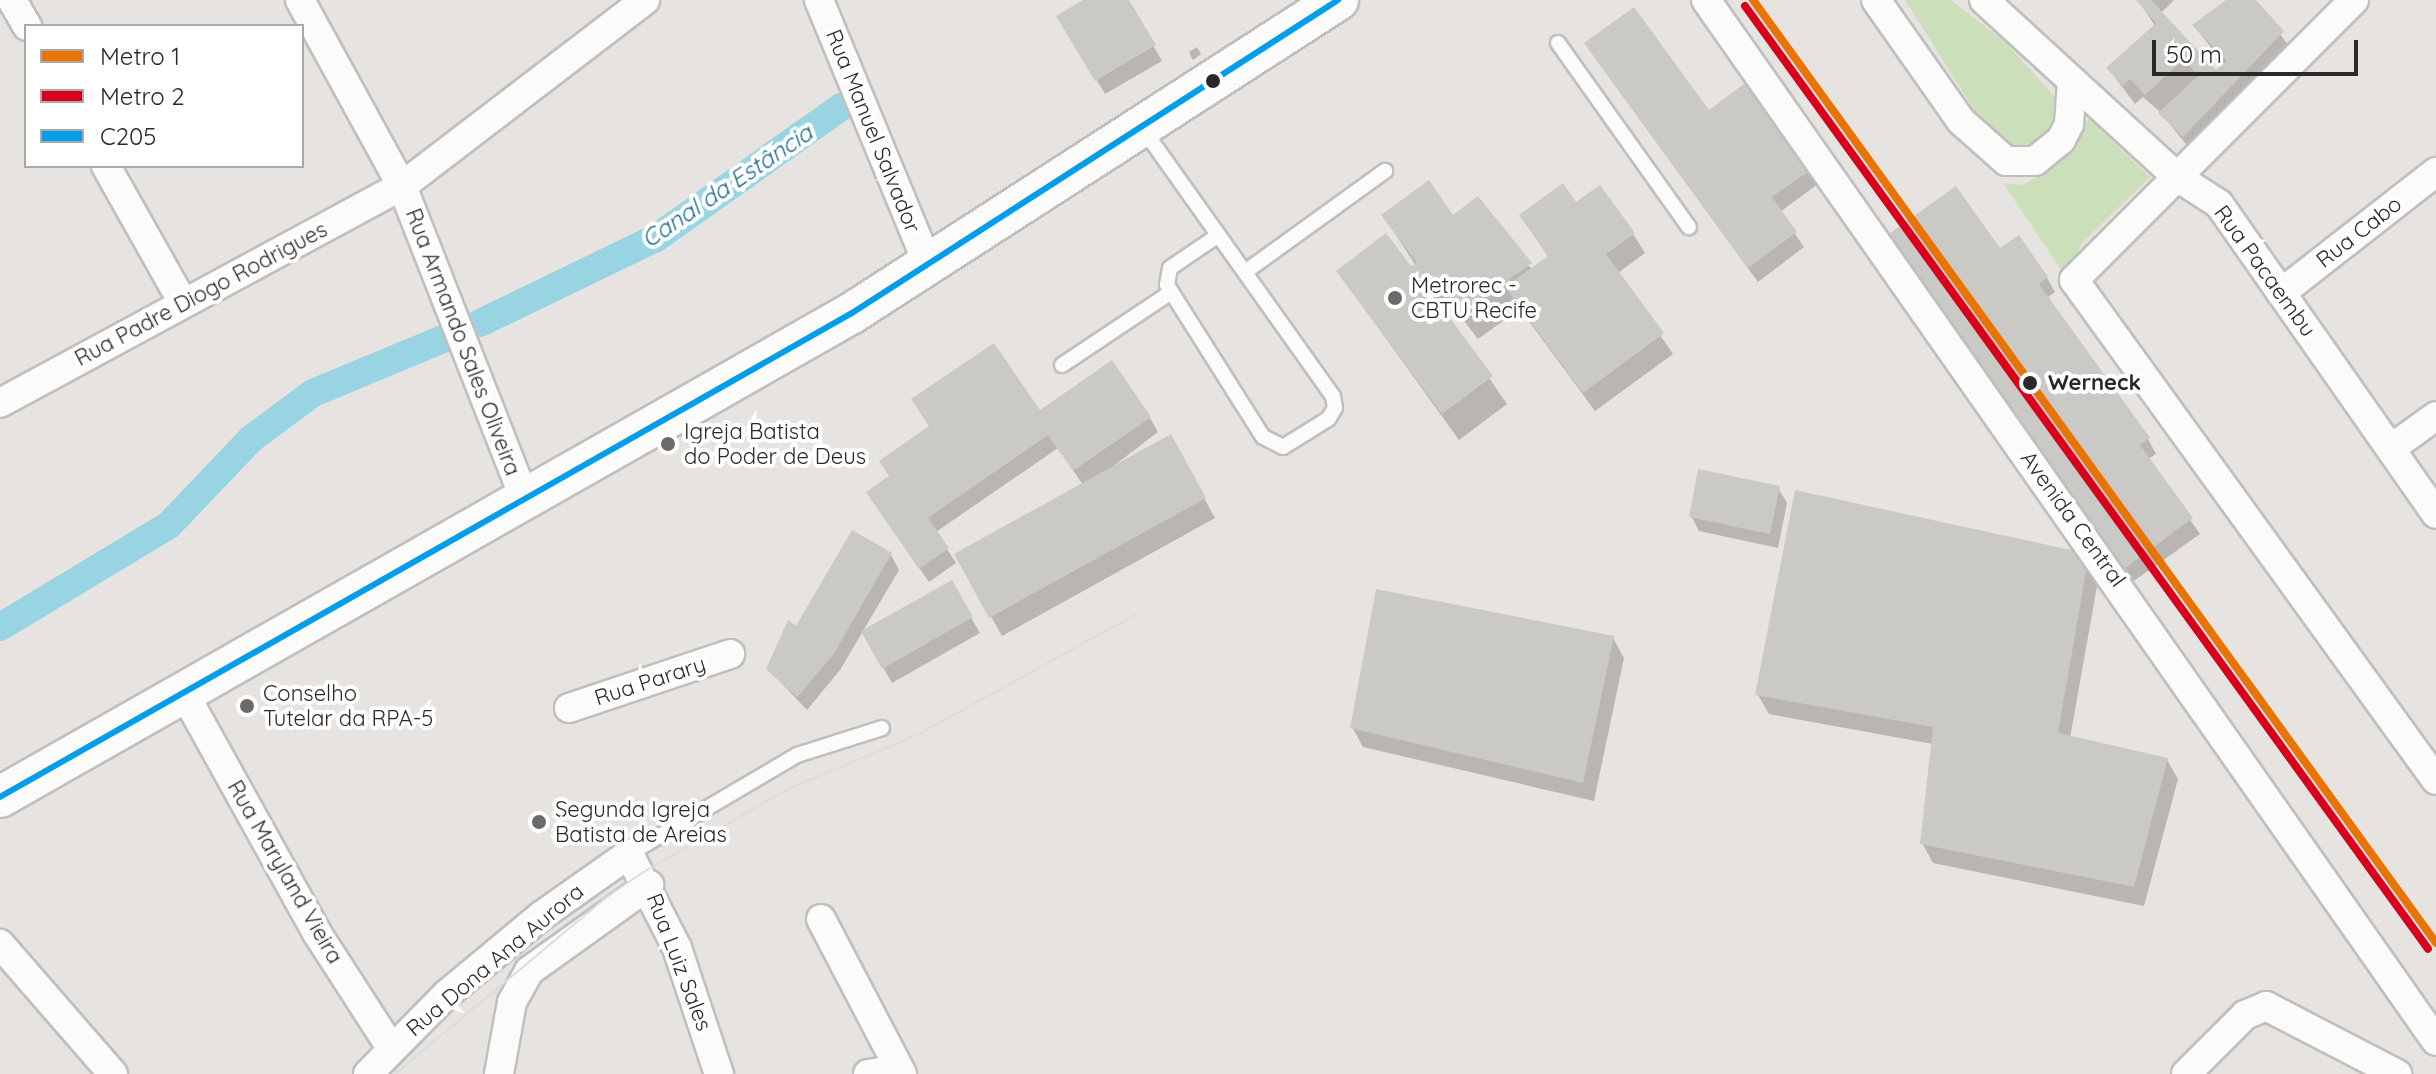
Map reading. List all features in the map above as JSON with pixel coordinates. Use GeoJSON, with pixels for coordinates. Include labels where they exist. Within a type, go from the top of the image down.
{"type":"FeatureCollection","features":[{"type":"Feature","properties":{"kind":"main road"},"geometry":{"type":"LineString","coordinates":[[0,797],[784,353],[1338,0]]}},
{"type":"Feature","properties":{"kind":"street"},"geometry":{"type":"LineString","coordinates":[[12,0],[26,24]]}},
{"type":"Feature","properties":{"kind":"street"},"geometry":{"type":"LineString","coordinates":[[300,0],[402,186]]}},
{"type":"Feature","properties":{"kind":"street","name":"Rua Padre Diogo Rodrigues"},"geometry":{"type":"LineString","coordinates":[[0,403],[182,301],[402,186],[645,0]]}},
{"type":"Feature","properties":{"kind":"street","name":"Rua Manuel Salvador"},"geometry":{"type":"LineString","coordinates":[[819,0],[927,262]]}},
{"type":"Feature","properties":{"kind":"street","name":"Avenida Central"},"geometry":{"type":"LineString","coordinates":[[1706,0],[2436,1041]]}},
{"type":"Feature","properties":{"kind":"street"},"geometry":{"type":"LineString","coordinates":[[1876,0],[1961,121],[2006,161],[2035,161],[2061,140],[2069,124],[2072,81]]}},
{"type":"Feature","properties":{"kind":"street","name":"Rua Pacaembu"},"geometry":{"type":"LineString","coordinates":[[1984,0],[2177,177],[2219,204],[2393,447],[2436,514]]}},
{"type":"Feature","properties":{"kind":"street"},"geometry":{"type":"LineString","coordinates":[[2354,0],[2074,280],[2436,780]]}},
{"type":"Feature","properties":{"kind":"street"},"geometry":{"type":"LineString","coordinates":[[107,168],[182,301]]}},
{"type":"Feature","properties":{"kind":"street","name":"Rua Cabo"},"geometry":{"type":"LineString","coordinates":[[2281,293],[2436,172]]}},
{"type":"Feature","properties":{"kind":"street","name":"Rua Armando Sales Oliveira"},"geometry":{"type":"LineString","coordinates":[[402,186],[524,498]]}},
{"type":"Feature","properties":{"kind":"street"},"geometry":{"type":"LineString","coordinates":[[2393,447],[2436,416]]}},
{"type":"Feature","properties":{"kind":"street","name":"Rua Parary"},"geometry":{"type":"LineString","coordinates":[[569,708],[730,654]]}},
{"type":"Feature","properties":{"kind":"street","name":"Rua Maryland Vieira"},"geometry":{"type":"LineString","coordinates":[[184,693],[317,933],[391,1048]]}},
{"type":"Feature","properties":{"kind":"street","name":"Rua Dona Ana Aurora"},"geometry":{"type":"LineString","coordinates":[[368,1074],[391,1048],[541,916],[629,854]]}},
{"type":"Feature","properties":{"kind":"street","name":"Rua Luiz Sales"},"geometry":{"type":"LineString","coordinates":[[629,854],[649,885],[691,983],[713,1065]]}},
{"type":"Feature","properties":{"kind":"street"},"geometry":{"type":"LineString","coordinates":[[499,1074],[512,1002],[529,971],[649,885]]}},
{"type":"Feature","properties":{"kind":"street"},"geometry":{"type":"LineString","coordinates":[[821,919],[901,1072],[868,1074]]}},
{"type":"Feature","properties":{"kind":"street"},"geometry":{"type":"LineString","coordinates":[[0,944],[113,1074]]}},
{"type":"Feature","properties":{"kind":"street"},"geometry":{"type":"LineString","coordinates":[[2186,1074],[2245,1015],[2266,1006],[2397,1074]]}},
{"type":"Feature","properties":{"kind":"lane"},"geometry":{"type":"LineString","coordinates":[[1558,43],[1689,227]]}},
{"type":"Feature","properties":{"kind":"lane"},"geometry":{"type":"LineString","coordinates":[[1141,126],[1334,402],[1328,419],[1283,447],[1263,437],[1170,293],[1170,268],[1217,236]]}},
{"type":"Feature","properties":{"kind":"lane"},"geometry":{"type":"LineString","coordinates":[[1245,272],[1385,171]]}},
{"type":"Feature","properties":{"kind":"lane"},"geometry":{"type":"LineString","coordinates":[[1062,365],[1170,293]]}},
{"type":"Feature","properties":{"kind":"lane"},"geometry":{"type":"LineString","coordinates":[[629,854],[797,755],[882,728]]}},
{"type":"Feature","properties":{"kind":"green space"},"geometry":{"type":"Polygon","coordinates":[[[1905,0],[1951,0],[2005,42],[2055,97],[2055,128],[2040,145],[2014,149],[1990,135],[1905,0]]]}},
{"type":"Feature","properties":{"kind":"green space"},"geometry":{"type":"Polygon","coordinates":[[[2089,119],[2150,177],[2080,245],[2075,270],[2060,268],[2003,183],[2023,185],[2050,169],[2089,119]]]}},
{"type":"Feature","properties":{"kind":"building"},"geometry":{"type":"Polygon","coordinates":[[[1083,0],[1129,0],[1156,45],[1095,81],[1056,16],[1083,0]]]}},
{"type":"Feature","properties":{"kind":"building"},"geometry":{"type":"Polygon","coordinates":[[[2136,0],[2151,0],[2216,70],[2227,61],[2192,25],[2226,0],[2256,0],[2284,31],[2183,137],[2158,113],[2198,76],[2184,59],[2145,95],[2130,79],[2123,86],[2106,68],[2156,23],[2136,0]]]}},
{"type":"Feature","properties":{"kind":"building"},"geometry":{"type":"Polygon","coordinates":[[[1634,7],[1709,110],[1748,81],[1812,169],[1772,197],[1797,232],[1748,268],[1584,43],[1634,7]]]}},
{"type":"Feature","properties":{"kind":"building","name":"Metrorec - CBTU Recife"},"geometry":{"type":"Polygon","coordinates":[[[1429,180],[1453,215],[1478,196],[1532,263],[1461,313],[1438,283],[1429,290],[1493,376],[1442,414],[1336,271],[1386,233],[1411,266],[1417,263],[1381,215],[1429,180]]]}},
{"type":"Feature","properties":{"kind":"building"},"geometry":{"type":"Polygon","coordinates":[[[1563,183],[1576,202],[1600,185],[1635,233],[1606,254],[1664,333],[1583,393],[1505,287],[1548,256],[1519,215],[1563,183]]]}},
{"type":"Feature","properties":{"kind":"building"},"geometry":{"type":"Polygon","coordinates":[[[1956,186],[2000,248],[2019,235],[2048,277],[2039,284],[2150,438],[2140,445],[2193,518],[2125,568],[2072,494],[2065,499],[1886,236],[1956,186]]]}},
{"type":"Feature","properties":{"kind":"building"},"geometry":{"type":"Polygon","coordinates":[[[994,343],[1040,410],[1112,360],[1151,417],[1073,471],[1048,435],[928,518],[949,548],[919,569],[866,492],[889,476],[879,461],[929,426],[911,399],[994,343]]]}},
{"type":"Feature","properties":{"kind":"building"},"geometry":{"type":"Polygon","coordinates":[[[1171,434],[1206,498],[989,618],[954,554],[1171,434]]]}},
{"type":"Feature","properties":{"kind":"building"},"geometry":{"type":"Polygon","coordinates":[[[1698,469],[1780,486],[1770,534],[1689,517],[1698,469]]]}},
{"type":"Feature","properties":{"kind":"building"},"geometry":{"type":"Polygon","coordinates":[[[1795,490],[2089,554],[2058,733],[2168,758],[2134,887],[1920,844],[1933,727],[1755,695],[1795,490]]]}},
{"type":"Feature","properties":{"kind":"building"},"geometry":{"type":"Polygon","coordinates":[[[852,530],[892,553],[833,655],[797,697],[766,669],[788,620],[796,626],[852,530]]]}},
{"type":"Feature","properties":{"kind":"building"},"geometry":{"type":"Polygon","coordinates":[[[952,580],[973,617],[882,669],[861,631],[952,580]]]}},
{"type":"Feature","properties":{"kind":"building"},"geometry":{"type":"Polygon","coordinates":[[[1376,589],[1614,636],[1583,783],[1350,728],[1376,589]]]}},
{"type":"Feature","properties":{"kind":"waterway","name":"Canal da Estância"},"geometry":{"type":"LineString","coordinates":[[480,323],[656,238],[841,107]]}},
{"type":"Feature","properties":{"kind":"waterway","name":"Canal da Estância"},"geometry":{"type":"LineString","coordinates":[[0,627],[169,525],[251,439],[313,393],[457,333]]}},
{"type":"Feature","properties":{"kind":"tram line"},"geometry":{"type":"LineString","coordinates":[[395,1074],[604,899],[642,873],[784,791],[921,733],[1140,612]]}},
{"type":"Feature","properties":{"kind":"metro line","name":"1"},"geometry":{"type":"LineString","coordinates":[[1753,0],[2436,943]]}},
{"type":"Feature","properties":{"kind":"metro line","name":"2"},"geometry":{"type":"LineString","coordinates":[[1745,6],[2428,949]]}},
{"type":"Feature","properties":{"kind":"transit line","name":"C205"},"geometry":{"type":"LineString","coordinates":[[0,797],[852,313],[1338,0]]}},
{"type":"Feature","properties":{"kind":"place","name":"Metrorec - CBTU Recife"},"geometry":{"type":"Point","coordinates":[1395,298]}},
{"type":"Feature","properties":{"kind":"place","name":"Werneck"},"geometry":{"type":"Point","coordinates":[2030,383]}},
{"type":"Feature","properties":{"kind":"place","name":"Igreja Batista do Poder de Deus"},"geometry":{"type":"Point","coordinates":[668,444]}},
{"type":"Feature","properties":{"kind":"place","name":"Conselho Tutelar da RPA-5"},"geometry":{"type":"Point","coordinates":[247,706]}},
{"type":"Feature","properties":{"kind":"place","name":"Segunda Igreja Batista de Areias"},"geometry":{"type":"Point","coordinates":[539,822]}}]}
